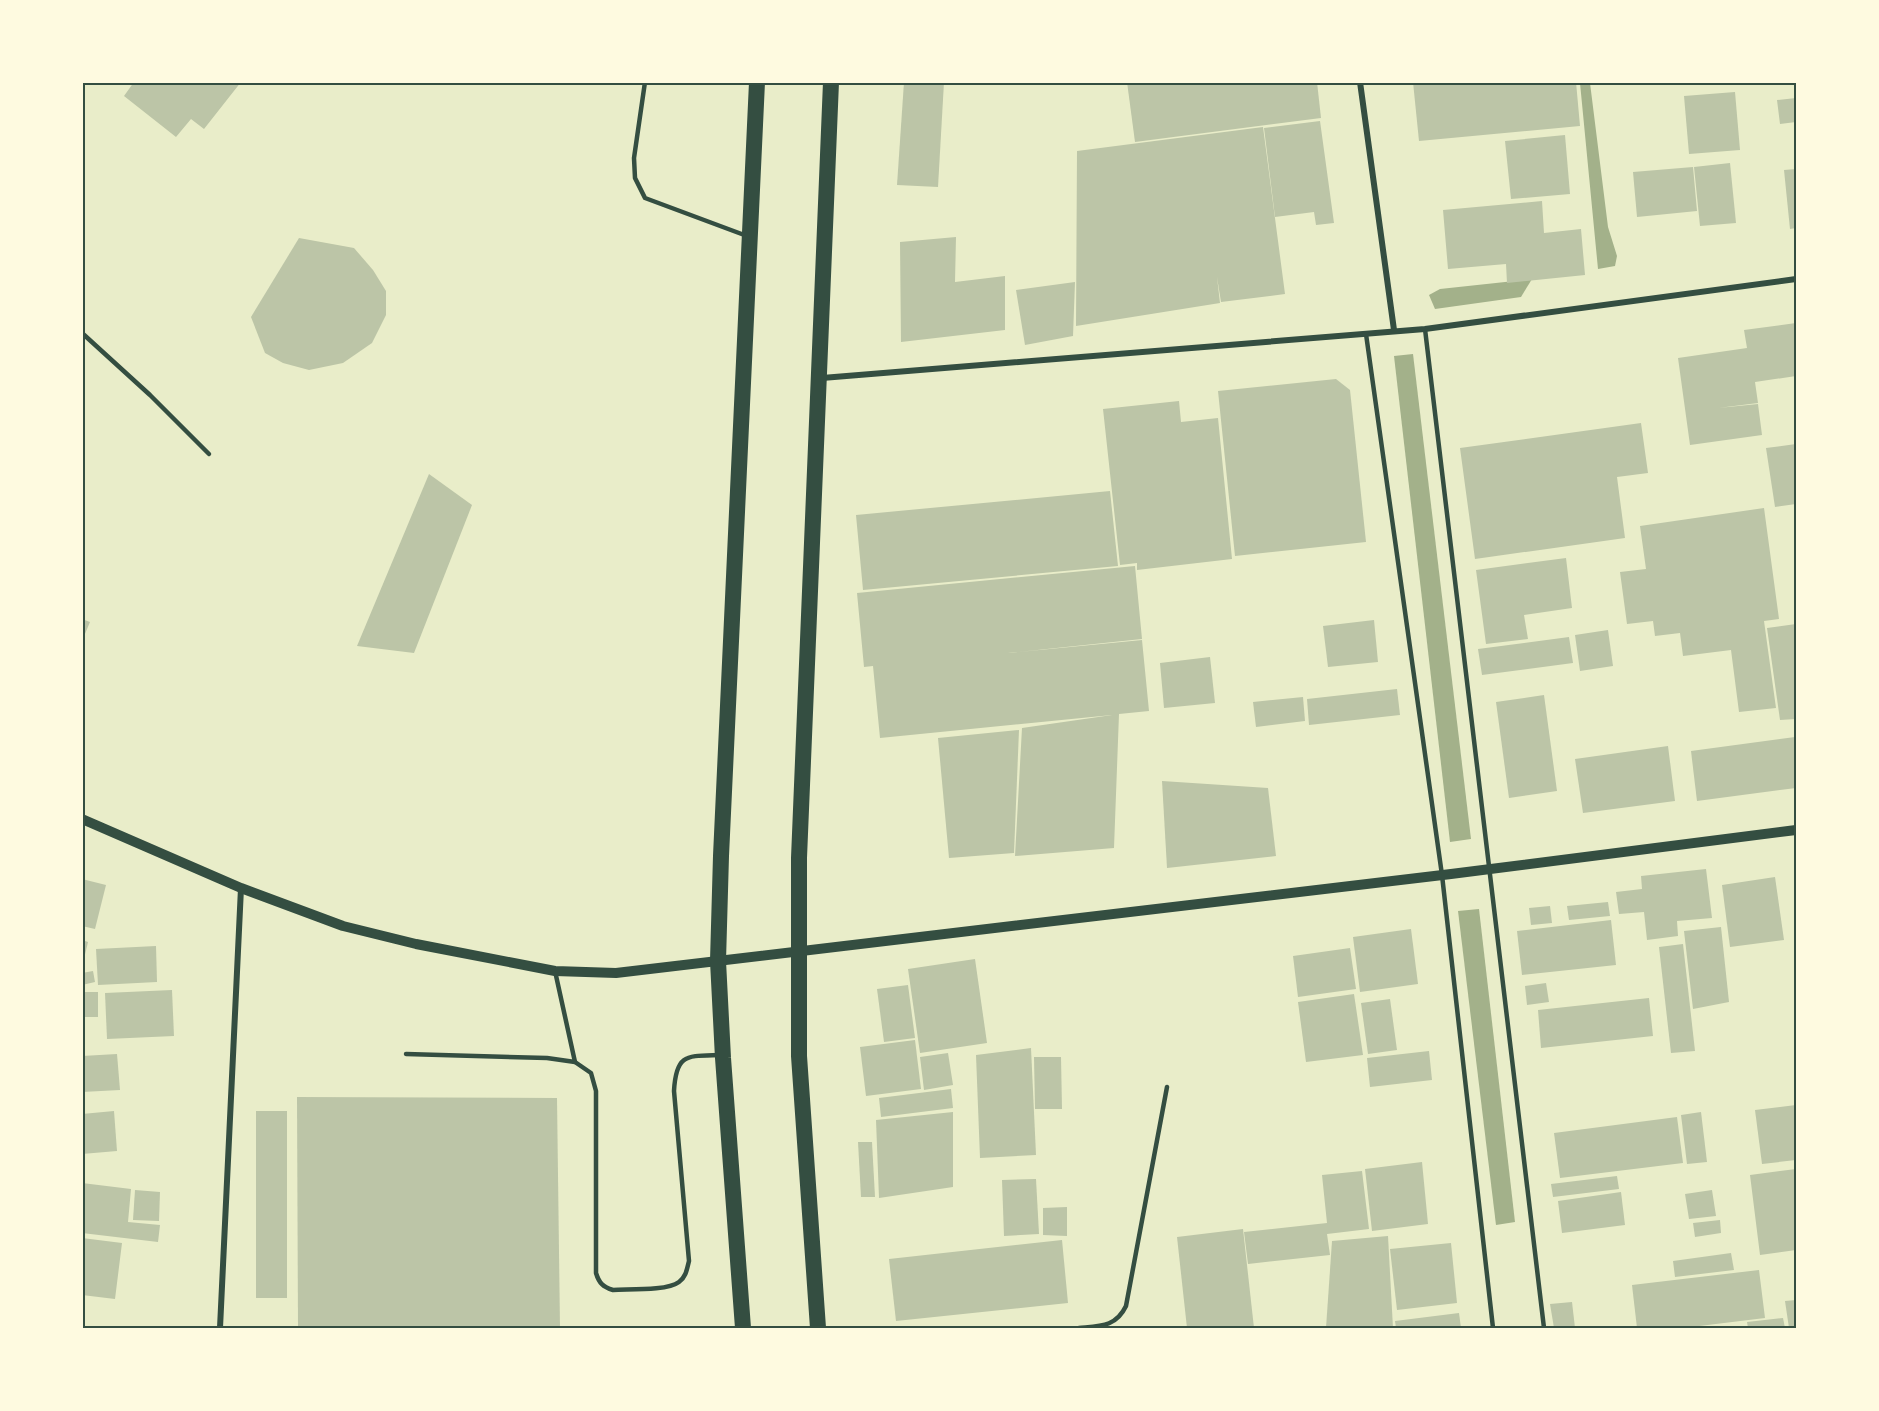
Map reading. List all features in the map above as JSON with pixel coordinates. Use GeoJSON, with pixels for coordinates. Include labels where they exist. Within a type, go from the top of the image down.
{"type":"FeatureCollection","features":[{"type":"Feature","properties":{"kind":"highway"},"geometry":{"type":"LineString","coordinates":[[743,1329],[718,961],[758,82]]}},
{"type":"Feature","properties":{"kind":"highway"},"geometry":{"type":"LineString","coordinates":[[818,1329],[799,1056],[799,849],[831,82]]}},
{"type":"Feature","properties":{"kind":"street"},"geometry":{"type":"LineString","coordinates":[[1360,82],[1394,330]]}},
{"type":"Feature","properties":{"kind":"street"},"geometry":{"type":"LineString","coordinates":[[819,379],[1425,329],[1797,279]]}},
{"type":"Feature","properties":{"kind":"street"},"geometry":{"type":"LineString","coordinates":[[82,819],[241,888],[343,926],[416,944],[555,971],[616,973],[1797,830]]}},
{"type":"Feature","properties":{"kind":"street"},"geometry":{"type":"LineString","coordinates":[[220,1329],[241,888]]}},
{"type":"Feature","properties":{"kind":"lane"},"geometry":{"type":"LineString","coordinates":[[645,82],[634,158],[635,178],[645,198],[750,237]]}},
{"type":"Feature","properties":{"kind":"lane"},"geometry":{"type":"LineString","coordinates":[[1425,329],[1486,869],[1544,1329]]}},
{"type":"Feature","properties":{"kind":"lane"},"geometry":{"type":"LineString","coordinates":[[82,333],[150,395],[209,454]]}},
{"type":"Feature","properties":{"kind":"lane"},"geometry":{"type":"LineString","coordinates":[[1366,334],[1446,874],[1493,1329]]}},
{"type":"Feature","properties":{"kind":"lane"},"geometry":{"type":"LineString","coordinates":[[555,971],[575,1062]]}},
{"type":"Feature","properties":{"kind":"lane"},"geometry":{"type":"LineString","coordinates":[[406,1054],[547,1058],[575,1062],[591,1073],[596,1091],[596,1273],[599,1282],[605,1288],[613,1290],[672,1286],[681,1281],[686,1274],[689,1261],[674,1092],[675,1074],[680,1062],[688,1056],[723,1055]]}},
{"type":"Feature","properties":{"kind":"lane"},"geometry":{"type":"LineString","coordinates":[[1079,1329],[1107,1325],[1122,1315],[1126,1306],[1167,1087]]}},
{"type":"Feature","properties":{"kind":"shaded area"},"geometry":{"type":"Polygon","coordinates":[[[1580,83],[1590,83],[1608,227],[1617,256],[1615,266],[1598,269],[1580,83]]]}},
{"type":"Feature","properties":{"kind":"shaded area"},"geometry":{"type":"Polygon","coordinates":[[[1532,279],[1521,297],[1435,309],[1429,295],[1440,289],[1532,279]]]}},
{"type":"Feature","properties":{"kind":"shaded area"},"geometry":{"type":"Polygon","coordinates":[[[1413,354],[1471,839],[1450,842],[1394,356],[1413,354]]]}},
{"type":"Feature","properties":{"kind":"shaded area"},"geometry":{"type":"Polygon","coordinates":[[[1479,909],[1515,1222],[1496,1225],[1458,911],[1479,909]]]}},
{"type":"Feature","properties":{"kind":"building"},"geometry":{"type":"Polygon","coordinates":[[[134,82],[241,82],[204,129],[191,119],[176,137],[124,96],[134,82]]]}},
{"type":"Feature","properties":{"kind":"building"},"geometry":{"type":"Polygon","coordinates":[[[904,82],[944,82],[938,187],[897,185],[904,82]]]}},
{"type":"Feature","properties":{"kind":"building"},"geometry":{"type":"Polygon","coordinates":[[[1127,82],[1317,82],[1321,118],[1135,142],[1127,82]]]}},
{"type":"Feature","properties":{"kind":"building"},"geometry":{"type":"Polygon","coordinates":[[[1413,82],[1576,82],[1580,126],[1419,141],[1413,82]]]}},
{"type":"Feature","properties":{"kind":"building"},"geometry":{"type":"Polygon","coordinates":[[[1735,92],[1740,150],[1689,154],[1684,96],[1735,92]]]}},
{"type":"Feature","properties":{"kind":"building"},"geometry":{"type":"Polygon","coordinates":[[[1796,98],[1796,122],[1780,124],[1777,100],[1796,98]]]}},
{"type":"Feature","properties":{"kind":"building"},"geometry":{"type":"Polygon","coordinates":[[[1320,121],[1334,223],[1316,225],[1314,212],[1275,217],[1264,128],[1320,121]]]}},
{"type":"Feature","properties":{"kind":"building"},"geometry":{"type":"Polygon","coordinates":[[[1263,127],[1285,294],[1221,302],[1217,277],[1220,303],[1076,326],[1077,151],[1263,127]]]}},
{"type":"Feature","properties":{"kind":"building"},"geometry":{"type":"Polygon","coordinates":[[[1565,135],[1570,194],[1511,199],[1505,141],[1565,135]]]}},
{"type":"Feature","properties":{"kind":"building"},"geometry":{"type":"Polygon","coordinates":[[[1730,163],[1736,223],[1700,226],[1694,167],[1730,163]]]}},
{"type":"Feature","properties":{"kind":"building"},"geometry":{"type":"Polygon","coordinates":[[[1693,167],[1697,211],[1637,217],[1633,172],[1693,167]]]}},
{"type":"Feature","properties":{"kind":"building"},"geometry":{"type":"Polygon","coordinates":[[[1796,169],[1796,228],[1790,229],[1784,170],[1796,169]]]}},
{"type":"Feature","properties":{"kind":"building"},"geometry":{"type":"Polygon","coordinates":[[[1542,201],[1544,233],[1581,229],[1585,275],[1507,283],[1506,264],[1448,269],[1443,210],[1542,201]]]}},
{"type":"Feature","properties":{"kind":"building"},"geometry":{"type":"Polygon","coordinates":[[[956,237],[955,282],[1005,276],[1005,330],[901,342],[900,242],[956,237]]]}},
{"type":"Feature","properties":{"kind":"building"},"geometry":{"type":"Polygon","coordinates":[[[299,238],[354,248],[373,270],[386,291],[386,315],[372,343],[343,363],[309,370],[283,363],[265,353],[251,317],[299,238]]]}},
{"type":"Feature","properties":{"kind":"building"},"geometry":{"type":"Polygon","coordinates":[[[1075,282],[1073,336],[1025,345],[1016,290],[1075,282]]]}},
{"type":"Feature","properties":{"kind":"building"},"geometry":{"type":"Polygon","coordinates":[[[1796,323],[1796,376],[1755,382],[1758,403],[1718,408],[1758,404],[1762,435],[1690,445],[1678,358],[1747,348],[1744,330],[1796,323]]]}},
{"type":"Feature","properties":{"kind":"building"},"geometry":{"type":"Polygon","coordinates":[[[1336,379],[1350,390],[1366,542],[1235,556],[1218,391],[1336,379]]]}},
{"type":"Feature","properties":{"kind":"building"},"geometry":{"type":"Polygon","coordinates":[[[1179,401],[1181,422],[1218,418],[1232,559],[1137,570],[1137,563],[1120,565],[1103,409],[1179,401]]]}},
{"type":"Feature","properties":{"kind":"building"},"geometry":{"type":"Polygon","coordinates":[[[1641,423],[1648,473],[1617,477],[1625,538],[1475,559],[1460,448],[1641,423]]]}},
{"type":"Feature","properties":{"kind":"building"},"geometry":{"type":"Polygon","coordinates":[[[1796,444],[1796,504],[1775,507],[1766,448],[1796,444]]]}},
{"type":"Feature","properties":{"kind":"building"},"geometry":{"type":"Polygon","coordinates":[[[429,474],[472,505],[414,653],[357,646],[429,474]]]}},
{"type":"Feature","properties":{"kind":"building"},"geometry":{"type":"Polygon","coordinates":[[[1110,491],[1118,566],[863,590],[856,515],[1110,491]]]}},
{"type":"Feature","properties":{"kind":"building"},"geometry":{"type":"Polygon","coordinates":[[[1764,508],[1779,619],[1764,621],[1776,708],[1739,712],[1731,650],[1683,656],[1680,633],[1655,636],[1653,621],[1627,624],[1620,572],[1646,569],[1640,526],[1764,508]]]}},
{"type":"Feature","properties":{"kind":"building"},"geometry":{"type":"Polygon","coordinates":[[[1566,558],[1572,608],[1524,615],[1528,639],[1486,644],[1476,570],[1566,558]]]}},
{"type":"Feature","properties":{"kind":"building"},"geometry":{"type":"Polygon","coordinates":[[[1135,566],[1142,639],[1008,653],[1142,640],[1149,711],[1119,714],[1114,848],[1015,856],[1022,728],[1112,715],[880,738],[873,666],[864,667],[857,593],[1135,566]]]}},
{"type":"Feature","properties":{"kind":"building"},"geometry":{"type":"Polygon","coordinates":[[[82,619],[90,622],[82,641],[82,619]]]}},
{"type":"Feature","properties":{"kind":"building"},"geometry":{"type":"Polygon","coordinates":[[[1374,620],[1378,662],[1328,667],[1323,626],[1374,620]]]}},
{"type":"Feature","properties":{"kind":"building"},"geometry":{"type":"Polygon","coordinates":[[[1796,624],[1796,719],[1780,720],[1767,628],[1796,624]]]}},
{"type":"Feature","properties":{"kind":"building"},"geometry":{"type":"Polygon","coordinates":[[[1608,630],[1613,666],[1580,671],[1575,635],[1608,630]]]}},
{"type":"Feature","properties":{"kind":"building"},"geometry":{"type":"Polygon","coordinates":[[[1569,637],[1573,663],[1482,675],[1478,649],[1569,637]]]}},
{"type":"Feature","properties":{"kind":"building"},"geometry":{"type":"Polygon","coordinates":[[[1210,657],[1215,703],[1164,708],[1160,663],[1210,657]]]}},
{"type":"Feature","properties":{"kind":"building"},"geometry":{"type":"Polygon","coordinates":[[[1397,689],[1400,715],[1309,725],[1307,699],[1397,689]]]}},
{"type":"Feature","properties":{"kind":"building"},"geometry":{"type":"Polygon","coordinates":[[[1544,695],[1557,791],[1509,798],[1496,702],[1544,695]]]}},
{"type":"Feature","properties":{"kind":"building"},"geometry":{"type":"Polygon","coordinates":[[[1303,697],[1305,721],[1256,727],[1253,702],[1303,697]]]}},
{"type":"Feature","properties":{"kind":"building"},"geometry":{"type":"Polygon","coordinates":[[[1019,730],[1014,853],[949,858],[938,738],[1019,730]]]}},
{"type":"Feature","properties":{"kind":"building"},"geometry":{"type":"Polygon","coordinates":[[[1795,737],[1796,788],[1697,801],[1691,751],[1795,737]]]}},
{"type":"Feature","properties":{"kind":"building"},"geometry":{"type":"Polygon","coordinates":[[[1668,746],[1675,801],[1583,813],[1575,759],[1668,746]]]}},
{"type":"Feature","properties":{"kind":"building"},"geometry":{"type":"Polygon","coordinates":[[[1162,781],[1268,788],[1276,856],[1167,868],[1162,781]]]}},
{"type":"Feature","properties":{"kind":"building"},"geometry":{"type":"Polygon","coordinates":[[[1706,869],[1712,918],[1677,921],[1678,936],[1647,940],[1644,912],[1619,914],[1616,892],[1642,889],[1641,876],[1706,869]]]}},
{"type":"Feature","properties":{"kind":"building"},"geometry":{"type":"Polygon","coordinates":[[[1775,877],[1784,940],[1730,947],[1722,885],[1775,877]]]}},
{"type":"Feature","properties":{"kind":"building"},"geometry":{"type":"Polygon","coordinates":[[[82,879],[106,885],[95,929],[82,926],[82,879]]]}},
{"type":"Feature","properties":{"kind":"building"},"geometry":{"type":"Polygon","coordinates":[[[1608,902],[1610,916],[1569,920],[1567,906],[1608,902]]]}},
{"type":"Feature","properties":{"kind":"building"},"geometry":{"type":"Polygon","coordinates":[[[1550,906],[1552,923],[1531,925],[1529,908],[1550,906]]]}},
{"type":"Feature","properties":{"kind":"building"},"geometry":{"type":"Polygon","coordinates":[[[1611,920],[1616,965],[1522,975],[1517,931],[1611,920]]]}},
{"type":"Feature","properties":{"kind":"building"},"geometry":{"type":"Polygon","coordinates":[[[1721,927],[1729,1002],[1693,1009],[1684,931],[1721,927]]]}},
{"type":"Feature","properties":{"kind":"building"},"geometry":{"type":"Polygon","coordinates":[[[1411,929],[1418,984],[1360,992],[1353,937],[1411,929]]]}},
{"type":"Feature","properties":{"kind":"building"},"geometry":{"type":"Polygon","coordinates":[[[82,940],[88,942],[83,963],[82,963],[82,940]]]}},
{"type":"Feature","properties":{"kind":"building"},"geometry":{"type":"Polygon","coordinates":[[[1683,944],[1695,1051],[1671,1053],[1659,947],[1683,944]]]}},
{"type":"Feature","properties":{"kind":"building"},"geometry":{"type":"Polygon","coordinates":[[[156,946],[157,982],[98,985],[96,949],[156,946]]]}},
{"type":"Feature","properties":{"kind":"building"},"geometry":{"type":"Polygon","coordinates":[[[1350,948],[1356,989],[1298,997],[1293,956],[1350,948]]]}},
{"type":"Feature","properties":{"kind":"building"},"geometry":{"type":"Polygon","coordinates":[[[975,959],[987,1043],[920,1053],[908,969],[975,959]]]}},
{"type":"Feature","properties":{"kind":"building"},"geometry":{"type":"Polygon","coordinates":[[[93,971],[95,982],[82,985],[82,973],[93,971]]]}},
{"type":"Feature","properties":{"kind":"building"},"geometry":{"type":"Polygon","coordinates":[[[1546,983],[1549,1002],[1527,1005],[1525,986],[1546,983]]]}},
{"type":"Feature","properties":{"kind":"building"},"geometry":{"type":"Polygon","coordinates":[[[908,985],[915,1038],[884,1042],[877,989],[908,985]]]}},
{"type":"Feature","properties":{"kind":"building"},"geometry":{"type":"Polygon","coordinates":[[[172,990],[174,1036],[107,1039],[105,993],[172,990]]]}},
{"type":"Feature","properties":{"kind":"building"},"geometry":{"type":"Polygon","coordinates":[[[82,992],[98,992],[98,1017],[82,1017],[82,992]]]}},
{"type":"Feature","properties":{"kind":"building"},"geometry":{"type":"Polygon","coordinates":[[[1354,994],[1363,1055],[1306,1062],[1298,1002],[1354,994]]]}},
{"type":"Feature","properties":{"kind":"building"},"geometry":{"type":"Polygon","coordinates":[[[1649,998],[1653,1036],[1541,1048],[1538,1010],[1649,998]]]}},
{"type":"Feature","properties":{"kind":"building"},"geometry":{"type":"Polygon","coordinates":[[[1390,999],[1397,1050],[1368,1054],[1361,1003],[1390,999]]]}},
{"type":"Feature","properties":{"kind":"building"},"geometry":{"type":"Polygon","coordinates":[[[915,1040],[921,1089],[866,1096],[860,1047],[915,1040]]]}},
{"type":"Feature","properties":{"kind":"building"},"geometry":{"type":"Polygon","coordinates":[[[1031,1048],[1036,1155],[980,1158],[976,1055],[1031,1048]]]}},
{"type":"Feature","properties":{"kind":"building"},"geometry":{"type":"Polygon","coordinates":[[[1429,1051],[1432,1080],[1370,1087],[1367,1058],[1429,1051]]]}},
{"type":"Feature","properties":{"kind":"building"},"geometry":{"type":"Polygon","coordinates":[[[948,1053],[953,1085],[924,1090],[920,1057],[948,1053]]]}},
{"type":"Feature","properties":{"kind":"building"},"geometry":{"type":"Polygon","coordinates":[[[117,1054],[120,1090],[82,1092],[82,1056],[117,1054]]]}},
{"type":"Feature","properties":{"kind":"building"},"geometry":{"type":"Polygon","coordinates":[[[1034,1057],[1061,1057],[1062,1109],[1035,1109],[1034,1057]]]}},
{"type":"Feature","properties":{"kind":"building"},"geometry":{"type":"Polygon","coordinates":[[[951,1089],[953,1108],[881,1117],[879,1098],[951,1089]]]}},
{"type":"Feature","properties":{"kind":"building"},"geometry":{"type":"Polygon","coordinates":[[[297,1097],[557,1098],[560,1328],[298,1328],[297,1097]]]}},
{"type":"Feature","properties":{"kind":"building"},"geometry":{"type":"Polygon","coordinates":[[[1796,1105],[1796,1160],[1762,1164],[1755,1110],[1796,1105]]]}},
{"type":"Feature","properties":{"kind":"building"},"geometry":{"type":"Polygon","coordinates":[[[114,1111],[117,1151],[82,1154],[82,1114],[114,1111]]]}},
{"type":"Feature","properties":{"kind":"building"},"geometry":{"type":"Polygon","coordinates":[[[256,1111],[287,1111],[287,1298],[256,1298],[256,1111]]]}},
{"type":"Feature","properties":{"kind":"building"},"geometry":{"type":"Polygon","coordinates":[[[953,1112],[953,1187],[879,1198],[876,1120],[953,1112]]]}},
{"type":"Feature","properties":{"kind":"building"},"geometry":{"type":"Polygon","coordinates":[[[1701,1112],[1707,1162],[1687,1164],[1681,1115],[1701,1112]]]}},
{"type":"Feature","properties":{"kind":"building"},"geometry":{"type":"Polygon","coordinates":[[[1677,1117],[1683,1163],[1560,1178],[1554,1133],[1677,1117]]]}},
{"type":"Feature","properties":{"kind":"building"},"geometry":{"type":"Polygon","coordinates":[[[858,1142],[872,1142],[875,1197],[861,1197],[858,1142]]]}},
{"type":"Feature","properties":{"kind":"building"},"geometry":{"type":"Polygon","coordinates":[[[1422,1162],[1428,1224],[1372,1231],[1365,1169],[1422,1162]]]}},
{"type":"Feature","properties":{"kind":"building"},"geometry":{"type":"Polygon","coordinates":[[[1796,1169],[1796,1250],[1760,1255],[1750,1175],[1796,1169]]]}},
{"type":"Feature","properties":{"kind":"building"},"geometry":{"type":"Polygon","coordinates":[[[1362,1171],[1369,1229],[1327,1234],[1330,1255],[1248,1264],[1244,1232],[1327,1223],[1322,1175],[1362,1171]]]}},
{"type":"Feature","properties":{"kind":"building"},"geometry":{"type":"Polygon","coordinates":[[[1617,1176],[1619,1189],[1553,1197],[1551,1184],[1617,1176]]]}},
{"type":"Feature","properties":{"kind":"building"},"geometry":{"type":"Polygon","coordinates":[[[1036,1179],[1039,1234],[1004,1236],[1002,1180],[1036,1179]]]}},
{"type":"Feature","properties":{"kind":"building"},"geometry":{"type":"Polygon","coordinates":[[[82,1183],[131,1189],[128,1222],[160,1225],[158,1242],[82,1233],[82,1183]]]}},
{"type":"Feature","properties":{"kind":"building"},"geometry":{"type":"Polygon","coordinates":[[[135,1190],[160,1192],[159,1221],[133,1220],[135,1190]]]}},
{"type":"Feature","properties":{"kind":"building"},"geometry":{"type":"Polygon","coordinates":[[[1712,1190],[1716,1216],[1689,1219],[1685,1194],[1712,1190]]]}},
{"type":"Feature","properties":{"kind":"building"},"geometry":{"type":"Polygon","coordinates":[[[1621,1192],[1625,1225],[1562,1233],[1558,1201],[1621,1192]]]}},
{"type":"Feature","properties":{"kind":"building"},"geometry":{"type":"Polygon","coordinates":[[[1067,1207],[1067,1236],[1043,1235],[1043,1208],[1067,1207]]]}},
{"type":"Feature","properties":{"kind":"building"},"geometry":{"type":"Polygon","coordinates":[[[1720,1220],[1721,1233],[1695,1237],[1693,1223],[1720,1220]]]}},
{"type":"Feature","properties":{"kind":"building"},"geometry":{"type":"Polygon","coordinates":[[[1243,1229],[1254,1328],[1187,1328],[1177,1237],[1243,1229]]]}},
{"type":"Feature","properties":{"kind":"building"},"geometry":{"type":"Polygon","coordinates":[[[1388,1236],[1393,1328],[1326,1328],[1332,1241],[1388,1236]]]}},
{"type":"Feature","properties":{"kind":"building"},"geometry":{"type":"Polygon","coordinates":[[[82,1238],[122,1243],[115,1299],[82,1295],[82,1238]]]}},
{"type":"Feature","properties":{"kind":"building"},"geometry":{"type":"Polygon","coordinates":[[[1062,1240],[1068,1303],[896,1321],[889,1259],[1062,1240]]]}},
{"type":"Feature","properties":{"kind":"building"},"geometry":{"type":"Polygon","coordinates":[[[1451,1243],[1457,1303],[1397,1310],[1390,1249],[1451,1243]]]}},
{"type":"Feature","properties":{"kind":"building"},"geometry":{"type":"Polygon","coordinates":[[[1731,1253],[1734,1270],[1675,1277],[1673,1261],[1731,1253]]]}},
{"type":"Feature","properties":{"kind":"building"},"geometry":{"type":"Polygon","coordinates":[[[1759,1270],[1765,1318],[1683,1328],[1637,1328],[1632,1285],[1759,1270]]]}},
{"type":"Feature","properties":{"kind":"building"},"geometry":{"type":"Polygon","coordinates":[[[1796,1300],[1796,1328],[1789,1328],[1785,1301],[1796,1300]]]}},
{"type":"Feature","properties":{"kind":"building"},"geometry":{"type":"Polygon","coordinates":[[[1572,1302],[1575,1328],[1554,1328],[1550,1304],[1572,1302]]]}},
{"type":"Feature","properties":{"kind":"building"},"geometry":{"type":"Polygon","coordinates":[[[1459,1313],[1461,1328],[1396,1328],[1395,1321],[1459,1313]]]}},
{"type":"Feature","properties":{"kind":"building"},"geometry":{"type":"Polygon","coordinates":[[[1783,1318],[1785,1328],[1748,1328],[1747,1322],[1783,1318]]]}}]}
